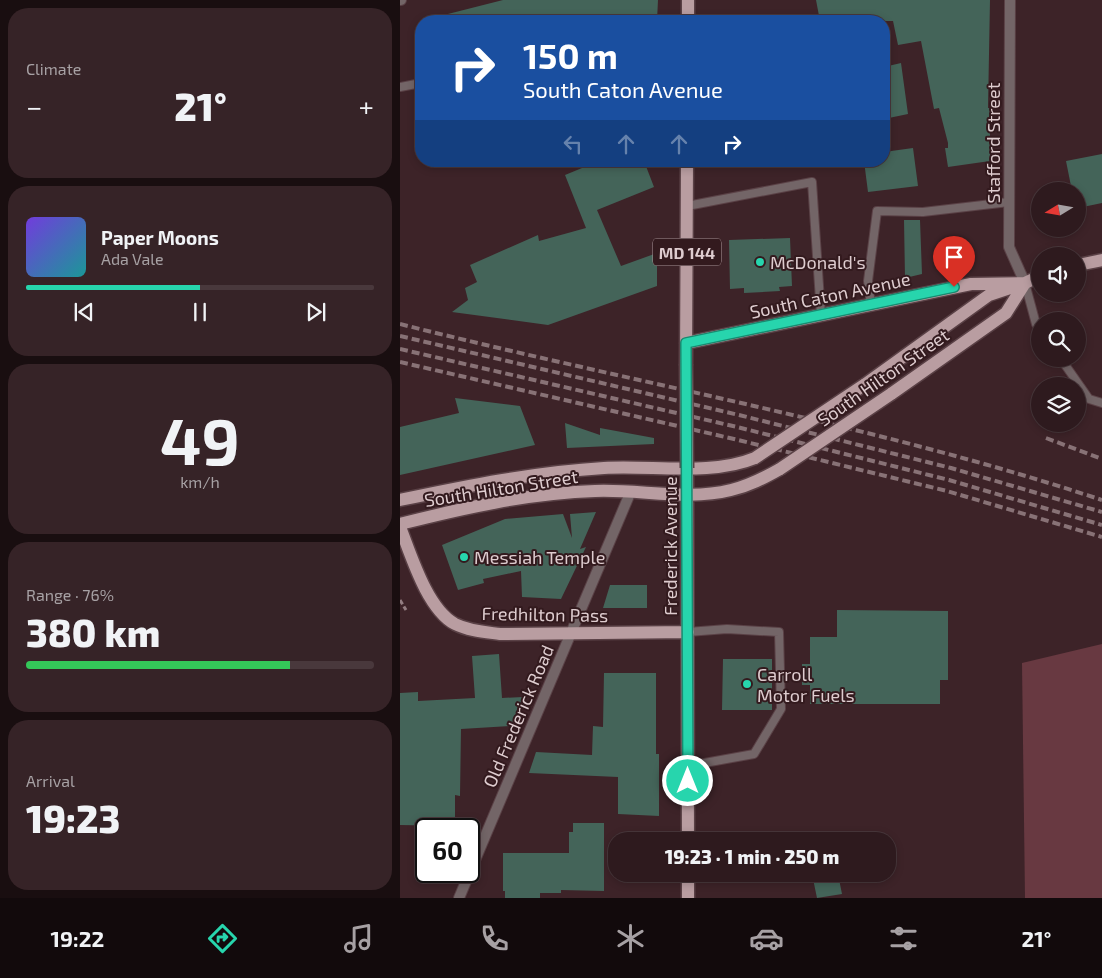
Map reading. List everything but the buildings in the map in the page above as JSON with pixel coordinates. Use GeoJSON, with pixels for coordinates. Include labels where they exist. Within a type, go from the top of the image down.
{"type":"FeatureCollection","features":[{"type":"Feature","properties":{"kind":"main road"},"geometry":{"type":"LineString","coordinates":[[688,0],[688,15]]}},
{"type":"Feature","properties":{"kind":"main road","name":"Frederick Avenue"},"geometry":{"type":"LineString","coordinates":[[687,167],[688,832]]}},
{"type":"Feature","properties":{"kind":"main road"},"geometry":{"type":"LineString","coordinates":[[1086,263],[1102,260]]}},
{"type":"Feature","properties":{"kind":"main road","name":"South Caton Avenue"},"geometry":{"type":"LineString","coordinates":[[686,343],[971,284],[1025,283],[1031,280]]}},
{"type":"Feature","properties":{"kind":"main road","name":"South Hilton Street"},"geometry":{"type":"LineString","coordinates":[[400,500],[554,472],[655,466],[686,468],[732,466],[755,458],[864,385],[989,295],[1025,283]]}},
{"type":"Feature","properties":{"kind":"main road","name":"South Hilton Street"},"geometry":{"type":"LineString","coordinates":[[400,526],[452,512],[536,497],[594,491],[687,494],[729,491],[752,484],[780,470],[1006,313],[1025,283]]}},
{"type":"Feature","properties":{"kind":"main road","name":"Fredhilton Pass"},"geometry":{"type":"LineString","coordinates":[[400,526],[422,584],[436,606],[454,623],[477,631],[500,634],[688,632]]}},
{"type":"Feature","properties":{"kind":"main road"},"geometry":{"type":"LineString","coordinates":[[688,882],[688,898]]}},
{"type":"Feature","properties":{"kind":"street","name":"Stafford Street"},"geometry":{"type":"LineString","coordinates":[[1010,0],[1009,247],[1025,283]]}},
{"type":"Feature","properties":{"kind":"street","name":"Old Frederick Road"},"geometry":{"type":"LineString","coordinates":[[459,898],[631,491]]}},
{"type":"Feature","properties":{"kind":"lane"},"geometry":{"type":"LineString","coordinates":[[400,87],[415,84]]}},
{"type":"Feature","properties":{"kind":"lane"},"geometry":{"type":"LineString","coordinates":[[687,206],[812,182],[821,315]]}},
{"type":"Feature","properties":{"kind":"lane"},"geometry":{"type":"LineString","coordinates":[[870,305],[868,281],[877,211],[923,212],[1009,202]]}},
{"type":"Feature","properties":{"kind":"lane"},"geometry":{"type":"LineString","coordinates":[[1025,283],[1033,312]]}},
{"type":"Feature","properties":{"kind":"lane"},"geometry":{"type":"LineString","coordinates":[[1067,367],[1090,399],[1102,403]]}},
{"type":"Feature","properties":{"kind":"lane"},"geometry":{"type":"LineString","coordinates":[[688,632],[727,629],[779,632],[782,709],[754,754],[688,766]]}},
{"type":"Feature","properties":{"kind":"path"},"geometry":{"type":"LineString","coordinates":[[400,600],[406,610]]}},
{"type":"Feature","properties":{"kind":"shaded area"},"geometry":{"type":"Polygon","coordinates":[[[1102,644],[1102,898],[1025,898],[1022,663],[1102,644]]]}},
{"type":"Feature","properties":{"kind":"railway"},"geometry":{"type":"LineString","coordinates":[[400,324],[841,426],[1016,473],[1102,500]]}},
{"type":"Feature","properties":{"kind":"railway"},"geometry":{"type":"LineString","coordinates":[[400,336],[739,415],[951,468],[1102,512]]}},
{"type":"Feature","properties":{"kind":"railway"},"geometry":{"type":"LineString","coordinates":[[400,349],[737,427],[949,480],[1102,525]]}},
{"type":"Feature","properties":{"kind":"railway"},"geometry":{"type":"LineString","coordinates":[[400,362],[734,439],[947,491],[1102,537]]}},
{"type":"Feature","properties":{"kind":"railway"},"geometry":{"type":"LineString","coordinates":[[1046,438],[1102,459]]}},
{"type":"Feature","properties":{"kind":"place","name":"McDonald's"},"geometry":{"type":"Point","coordinates":[760,262]}},
{"type":"Feature","properties":{"kind":"place","name":"Messiah Temple"},"geometry":{"type":"Point","coordinates":[464,557]}},
{"type":"Feature","properties":{"kind":"place","name":"Carroll Motor Fuels"},"geometry":{"type":"Point","coordinates":[747,684]}},
{"type":"Feature","properties":{"kind":"route"},"geometry":{"type":"LineString","coordinates":[[688,781],[686,343],[954,287]]}}]}
